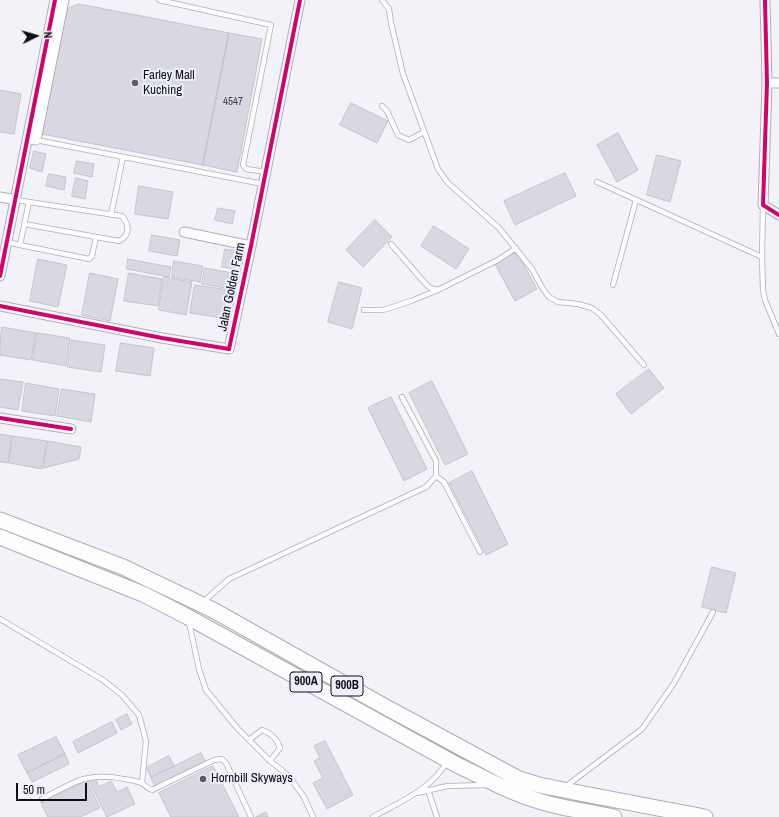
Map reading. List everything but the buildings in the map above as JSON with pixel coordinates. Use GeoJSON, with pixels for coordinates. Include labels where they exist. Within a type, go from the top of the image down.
{"type":"FeatureCollection","features":[{"type":"Feature","properties":{"kind":"highway","name":"900B"},"geometry":{"type":"LineString","coordinates":[[0,520],[123,567],[200,604],[478,758],[519,779],[700,816]]}},
{"type":"Feature","properties":{"kind":"highway","name":"900A"},"geometry":{"type":"LineString","coordinates":[[0,537],[143,594],[188,617],[448,760],[498,785],[523,796],[544,802],[614,817]]}},
{"type":"Feature","properties":{"kind":"street","name":"Jalan Golden Farm"},"geometry":{"type":"LineString","coordinates":[[0,306],[162,338],[229,349],[300,0]]}},
{"type":"Feature","properties":{"kind":"street"},"geometry":{"type":"LineString","coordinates":[[766,0],[766,83],[763,205],[779,215]]}},
{"type":"Feature","properties":{"kind":"street"},"geometry":{"type":"LineString","coordinates":[[0,276],[16,200],[32,139],[63,1]]}},
{"type":"Feature","properties":{"kind":"street"},"geometry":{"type":"LineString","coordinates":[[766,83],[779,83]]}},
{"type":"Feature","properties":{"kind":"street"},"geometry":{"type":"LineString","coordinates":[[0,197],[16,200]]}},
{"type":"Feature","properties":{"kind":"street"},"geometry":{"type":"LineString","coordinates":[[184,232],[251,246]]}},
{"type":"Feature","properties":{"kind":"street"},"geometry":{"type":"LineString","coordinates":[[0,418],[71,429]]}},
{"type":"Feature","properties":{"kind":"lane"},"geometry":{"type":"LineString","coordinates":[[159,0],[271,24],[243,165],[246,168],[266,172]]}},
{"type":"Feature","properties":{"kind":"lane"},"geometry":{"type":"LineString","coordinates":[[382,0],[389,9],[403,74],[438,169],[448,183],[499,228],[532,269],[549,297],[558,302],[578,304],[592,308],[601,315],[644,365]]}},
{"type":"Feature","properties":{"kind":"lane"},"geometry":{"type":"LineString","coordinates":[[382,106],[387,111],[398,135],[409,140],[424,132]]}},
{"type":"Feature","properties":{"kind":"lane"},"geometry":{"type":"LineString","coordinates":[[32,139],[263,184]]}},
{"type":"Feature","properties":{"kind":"lane"},"geometry":{"type":"LineString","coordinates":[[111,215],[123,157]]}},
{"type":"Feature","properties":{"kind":"lane"},"geometry":{"type":"LineString","coordinates":[[598,182],[762,257]]}},
{"type":"Feature","properties":{"kind":"lane"},"geometry":{"type":"LineString","coordinates":[[16,200],[122,216],[126,222],[127,232],[125,237],[119,241],[24,224]]}},
{"type":"Feature","properties":{"kind":"lane"},"geometry":{"type":"LineString","coordinates":[[613,285],[636,200]]}},
{"type":"Feature","properties":{"kind":"lane"},"geometry":{"type":"LineString","coordinates":[[20,245],[29,202]]}},
{"type":"Feature","properties":{"kind":"lane"},"geometry":{"type":"LineString","coordinates":[[763,205],[763,290],[765,300],[779,334]]}},
{"type":"Feature","properties":{"kind":"lane"},"geometry":{"type":"LineString","coordinates":[[7,242],[89,259],[92,256],[96,237]]}},
{"type":"Feature","properties":{"kind":"lane"},"geometry":{"type":"LineString","coordinates":[[392,244],[430,288],[438,290]]}},
{"type":"Feature","properties":{"kind":"lane"},"geometry":{"type":"LineString","coordinates":[[364,310],[383,310],[438,290],[498,260],[516,248]]}},
{"type":"Feature","properties":{"kind":"lane"},"geometry":{"type":"LineString","coordinates":[[200,604],[229,580],[426,487],[436,476],[436,461],[402,397]]}},
{"type":"Feature","properties":{"kind":"lane"},"geometry":{"type":"LineString","coordinates":[[436,476],[444,482],[480,552]]}},
{"type":"Feature","properties":{"kind":"lane"},"geometry":{"type":"LineString","coordinates":[[562,789],[642,729],[674,683],[713,612]]}},
{"type":"Feature","properties":{"kind":"lane"},"geometry":{"type":"LineString","coordinates":[[188,617],[199,669],[206,690],[249,740],[270,761],[288,775],[304,797],[313,817]]}},
{"type":"Feature","properties":{"kind":"lane"},"geometry":{"type":"LineString","coordinates":[[0,619],[102,680],[122,695],[139,715],[146,741],[142,783]]}},
{"type":"Feature","properties":{"kind":"lane"},"geometry":{"type":"LineString","coordinates":[[249,740],[262,730],[269,732],[276,738],[280,748],[270,761]]}},
{"type":"Feature","properties":{"kind":"lane"},"geometry":{"type":"LineString","coordinates":[[42,799],[83,779],[106,776],[142,783],[148,789],[152,790],[214,760],[222,759],[226,763],[251,817]]}},
{"type":"Feature","properties":{"kind":"lane"},"geometry":{"type":"LineString","coordinates":[[372,817],[414,794],[436,778],[448,760]]}},
{"type":"Feature","properties":{"kind":"lane"},"geometry":{"type":"LineString","coordinates":[[414,794],[447,786],[498,785]]}},
{"type":"Feature","properties":{"kind":"lane"},"geometry":{"type":"LineString","coordinates":[[428,790],[437,817]]}},
{"type":"Feature","properties":{"kind":"cycle path"},"geometry":{"type":"LineString","coordinates":[[0,276],[55,0]]}},
{"type":"Feature","properties":{"kind":"cycle path"},"geometry":{"type":"LineString","coordinates":[[0,306],[162,338],[229,349],[300,0]]}},
{"type":"Feature","properties":{"kind":"cycle path"},"geometry":{"type":"LineString","coordinates":[[765,0],[767,83],[763,205],[779,215]]}},
{"type":"Feature","properties":{"kind":"cycle path"},"geometry":{"type":"LineString","coordinates":[[0,418],[71,429]]}},
{"type":"Feature","properties":{"kind":"place","name":"Farley Mall Kuching"},"geometry":{"type":"Point","coordinates":[135,83]}},
{"type":"Feature","properties":{"kind":"place","name":"Hornbill Skyways"},"geometry":{"type":"Point","coordinates":[203,779]}}]}
